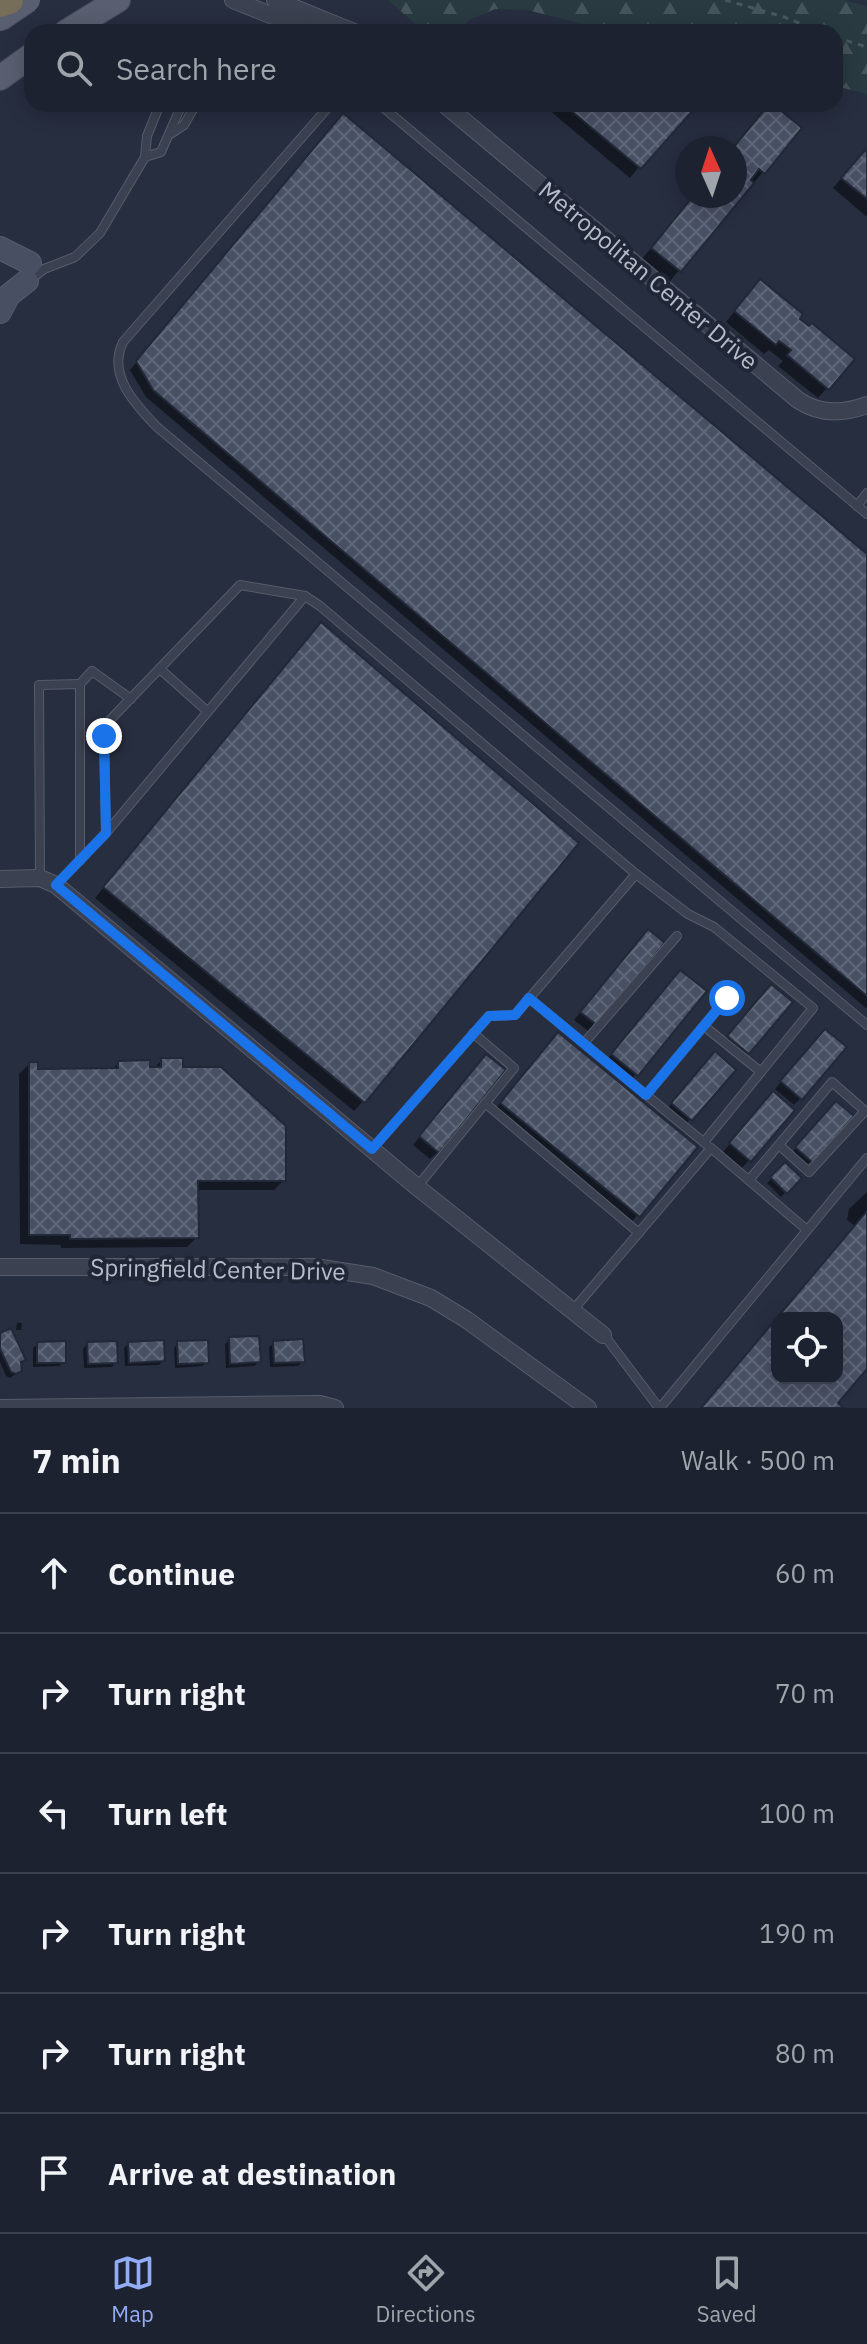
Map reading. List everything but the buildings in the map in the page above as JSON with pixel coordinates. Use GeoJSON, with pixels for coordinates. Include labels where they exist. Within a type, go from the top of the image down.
{"type":"FeatureCollection","features":[{"type":"Feature","properties":{"kind":"highway"},"geometry":{"type":"LineString","coordinates":[[0,3],[9,0]]}},
{"type":"Feature","properties":{"kind":"main road"},"geometry":{"type":"LineString","coordinates":[[0,19],[28,0]]}},
{"type":"Feature","properties":{"kind":"main road"},"geometry":{"type":"LineString","coordinates":[[79,24],[118,0]]}},
{"type":"Feature","properties":{"kind":"main road"},"geometry":{"type":"LineString","coordinates":[[0,78],[24,61]]}},
{"type":"Feature","properties":{"kind":"main road"},"geometry":{"type":"LineString","coordinates":[[0,248],[27,274],[9,295],[0,312]]}},
{"type":"Feature","properties":{"kind":"street"},"geometry":{"type":"LineString","coordinates":[[233,0],[273,16],[322,20]]}},
{"type":"Feature","properties":{"kind":"street"},"geometry":{"type":"LineString","coordinates":[[275,0],[333,24]]}},
{"type":"Feature","properties":{"kind":"street","name":"Metropolitan Center Drive"},"geometry":{"type":"LineString","coordinates":[[454,112],[798,400],[814,409],[828,412],[845,412],[867,405]]}},
{"type":"Feature","properties":{"kind":"street"},"geometry":{"type":"LineString","coordinates":[[0,879],[48,882],[417,1187],[603,1335]]}},
{"type":"Feature","properties":{"kind":"street","name":"Springfield Center Drive"},"geometry":{"type":"LineString","coordinates":[[0,1267],[315,1267],[373,1276],[431,1298],[467,1320],[588,1408]]}},
{"type":"Feature","properties":{"kind":"street"},"geometry":{"type":"LineString","coordinates":[[0,1408],[320,1404],[335,1408]]}},
{"type":"Feature","properties":{"kind":"lane"},"geometry":{"type":"LineString","coordinates":[[0,262],[27,274],[75,257],[100,233],[145,157],[147,136],[157,112]]}},
{"type":"Feature","properties":{"kind":"lane"},"geometry":{"type":"LineString","coordinates":[[145,157],[161,152],[172,133],[178,112]]}},
{"type":"Feature","properties":{"kind":"lane"},"geometry":{"type":"LineString","coordinates":[[172,133],[184,125],[191,112]]}},
{"type":"Feature","properties":{"kind":"lane"},"geometry":{"type":"LineString","coordinates":[[324,112],[123,342],[117,356],[126,390],[137,407],[157,427],[867,1025]]}},
{"type":"Feature","properties":{"kind":"lane"},"geometry":{"type":"LineString","coordinates":[[389,112],[867,514]]}},
{"type":"Feature","properties":{"kind":"lane"},"geometry":{"type":"LineString","coordinates":[[857,506],[867,493]]}},
{"type":"Feature","properties":{"kind":"lane"},"geometry":{"type":"LineString","coordinates":[[106,833],[104,736],[110,720],[240,585],[305,596],[636,874],[688,914],[714,927],[813,1008],[639,1233],[572,1311]]}},
{"type":"Feature","properties":{"kind":"lane"},"geometry":{"type":"LineString","coordinates":[[80,684],[39,685],[48,882],[80,862],[305,596]]}},
{"type":"Feature","properties":{"kind":"lane"},"geometry":{"type":"LineString","coordinates":[[160,669],[207,711]]}},
{"type":"Feature","properties":{"kind":"lane"},"geometry":{"type":"LineString","coordinates":[[80,862],[80,684],[92,671],[131,699]]}},
{"type":"Feature","properties":{"kind":"lane"},"geometry":{"type":"LineString","coordinates":[[372,1149],[489,1016],[515,1015],[636,874]]}},
{"type":"Feature","properties":{"kind":"lane"},"geometry":{"type":"LineString","coordinates":[[584,1043],[677,936]]}},
{"type":"Feature","properties":{"kind":"lane"},"geometry":{"type":"LineString","coordinates":[[529,998],[807,1230]]}},
{"type":"Feature","properties":{"kind":"lane"},"geometry":{"type":"LineString","coordinates":[[646,1095],[727,998]]}},
{"type":"Feature","properties":{"kind":"lane"},"geometry":{"type":"LineString","coordinates":[[704,1026],[761,1072]]}},
{"type":"Feature","properties":{"kind":"lane"},"geometry":{"type":"LineString","coordinates":[[417,1187],[514,1068],[473,1033]]}},
{"type":"Feature","properties":{"kind":"lane"},"geometry":{"type":"LineString","coordinates":[[749,1180],[832,1082],[865,1111],[809,1172],[779,1145]]}},
{"type":"Feature","properties":{"kind":"lane"},"geometry":{"type":"LineString","coordinates":[[485,1103],[639,1233]]}},
{"type":"Feature","properties":{"kind":"lane"},"geometry":{"type":"LineString","coordinates":[[603,1335],[659,1408],[867,1158]]}},
{"type":"Feature","properties":{"kind":"path"},"geometry":{"type":"LineString","coordinates":[[725,0],[802,24]]}},
{"type":"Feature","properties":{"kind":"path"},"geometry":{"type":"LineString","coordinates":[[843,40],[867,47]]}},
{"type":"Feature","properties":{"kind":"green space"},"geometry":{"type":"Polygon","coordinates":[[[388,0],[843,0],[867,6],[867,94],[843,88],[843,24],[583,24],[527,10],[495,9],[466,24],[416,24],[388,0]]]}},
{"type":"Feature","properties":{"kind":"route"},"geometry":{"type":"LineString","coordinates":[[104,736],[106,833],[56,885],[372,1149],[489,1016],[515,1015],[529,998],[646,1095],[727,998]]}}]}
